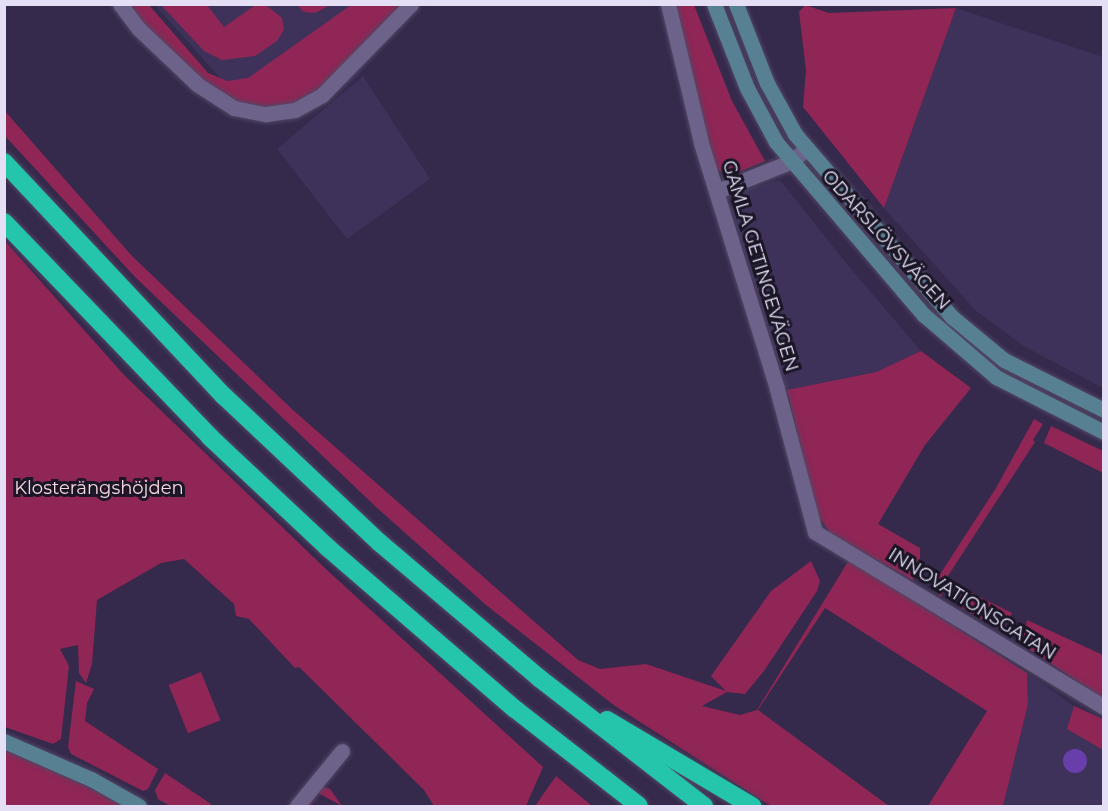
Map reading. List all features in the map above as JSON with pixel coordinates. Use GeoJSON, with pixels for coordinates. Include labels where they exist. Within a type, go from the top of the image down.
{"type":"FeatureCollection","features":[{"type":"Feature","properties":{"kind":"highway"},"geometry":{"type":"LineString","coordinates":[[4,162],[232,404],[380,543],[538,678],[704,807]]}},
{"type":"Feature","properties":{"kind":"highway"},"geometry":{"type":"LineString","coordinates":[[4,222],[105,331],[277,500],[417,627],[553,740],[639,807]]}},
{"type":"Feature","properties":{"kind":"highway"},"geometry":{"type":"LineString","coordinates":[[538,678],[752,807]]}},
{"type":"Feature","properties":{"kind":"highway"},"geometry":{"type":"LineString","coordinates":[[553,740],[621,807]]}},
{"type":"Feature","properties":{"kind":"main road","name":"ODARSLÖVSVÄGEN"},"geometry":{"type":"LineString","coordinates":[[714,4],[747,88],[790,162],[951,341],[996,377],[1104,432]]}},
{"type":"Feature","properties":{"kind":"main road","name":"ODARSLÖVSVÄGEN"},"geometry":{"type":"LineString","coordinates":[[736,4],[778,107],[806,149],[962,328],[1016,367],[1104,410]]}},
{"type":"Feature","properties":{"kind":"main road"},"geometry":{"type":"LineString","coordinates":[[4,741],[91,779],[139,807]]}},
{"type":"Feature","properties":{"kind":"street"},"geometry":{"type":"LineString","coordinates":[[120,4],[139,29],[198,85],[234,108],[266,114],[295,110],[322,95],[411,4]]}},
{"type":"Feature","properties":{"kind":"street","name":"GAMLA GETINGEVÄGEN"},"geometry":{"type":"LineString","coordinates":[[668,4],[687,90],[777,389],[810,523],[819,537]]}},
{"type":"Feature","properties":{"kind":"street"},"geometry":{"type":"LineString","coordinates":[[717,191],[790,162],[806,149]]}},
{"type":"Feature","properties":{"kind":"street","name":"INNOVATIONSGATAN"},"geometry":{"type":"LineString","coordinates":[[819,537],[1104,707]]}},
{"type":"Feature","properties":{"kind":"street"},"geometry":{"type":"LineString","coordinates":[[297,807],[342,751]]}},
{"type":"Feature","properties":{"kind":"shaded area"},"geometry":{"type":"Polygon","coordinates":[[[155,5],[356,5],[236,96],[155,5]]]}},
{"type":"Feature","properties":{"kind":"shaded area"},"geometry":{"type":"Polygon","coordinates":[[[956,8],[1103,57],[1103,388],[1025,347],[976,311],[884,208],[956,8]]]}},
{"type":"Feature","properties":{"kind":"shaded area"},"geometry":{"type":"Polygon","coordinates":[[[363,76],[430,179],[347,239],[277,149],[363,76]]]}},
{"type":"Feature","properties":{"kind":"shaded area"},"geometry":{"type":"Polygon","coordinates":[[[780,180],[846,263],[921,351],[876,372],[787,390],[731,208],[737,192],[780,180]]]}},
{"type":"Feature","properties":{"kind":"shaded area"},"geometry":{"type":"Polygon","coordinates":[[[1027,673],[1074,706],[1068,729],[1103,750],[1103,806],[1003,806],[1028,704],[1027,673]]]}},
{"type":"Feature","properties":{"kind":"shaded area"},"geometry":{"type":"Polygon","coordinates":[[[1075,749],[1084,752],[1087,761],[1084,770],[1075,773],[1066,770],[1063,761],[1066,752],[1075,749]]]}},
{"type":"Feature","properties":{"kind":"green space"},"geometry":{"type":"Polygon","coordinates":[[[124,5],[149,5],[208,73],[227,81],[248,78],[351,5],[403,5],[316,93],[288,106],[273,108],[240,102],[201,81],[124,5]]]}},
{"type":"Feature","properties":{"kind":"green space"},"geometry":{"type":"Polygon","coordinates":[[[161,5],[207,5],[224,27],[254,6],[266,5],[282,18],[284,30],[277,41],[255,56],[222,60],[204,51],[161,5]]]}},
{"type":"Feature","properties":{"kind":"green space"},"geometry":{"type":"Polygon","coordinates":[[[297,5],[330,5],[315,13],[304,12],[297,5]]]}},
{"type":"Feature","properties":{"kind":"green space"},"geometry":{"type":"Polygon","coordinates":[[[677,5],[694,5],[732,101],[765,161],[729,176],[713,167],[677,5]]]}},
{"type":"Feature","properties":{"kind":"green space"},"geometry":{"type":"Polygon","coordinates":[[[805,5],[829,13],[956,8],[884,208],[803,107],[806,70],[799,12],[805,5]]]}},
{"type":"Feature","properties":{"kind":"green space"},"geometry":{"type":"Polygon","coordinates":[[[4,110],[132,256],[293,410],[578,660],[600,669],[646,664],[726,691],[711,676],[771,591],[811,561],[820,581],[817,591],[764,671],[745,694],[727,692],[702,706],[740,715],[757,710],[849,560],[1027,673],[1028,704],[1003,806],[928,806],[987,711],[825,608],[758,710],[889,806],[771,806],[615,706],[486,605],[376,507],[135,277],[5,136],[4,110]]]}},
{"type":"Feature","properties":{"kind":"green space","name":"Klosterängshöjden"},"geometry":{"type":"Polygon","coordinates":[[[5,241],[124,375],[328,571],[543,767],[526,806],[434,806],[424,790],[299,667],[295,668],[249,619],[236,616],[234,604],[184,559],[161,563],[97,600],[92,664],[86,683],[79,673],[78,645],[60,649],[69,666],[61,739],[53,744],[5,727],[5,241]]]}},
{"type":"Feature","properties":{"kind":"green space"},"geometry":{"type":"Polygon","coordinates":[[[921,351],[971,388],[925,445],[878,524],[920,548],[920,575],[912,580],[830,533],[818,515],[787,390],[876,372],[921,351]]]}},
{"type":"Feature","properties":{"kind":"green space"},"geometry":{"type":"Polygon","coordinates":[[[1034,419],[1043,424],[1033,440],[1035,442],[944,582],[948,587],[940,597],[935,582],[996,488],[1034,419]]]}},
{"type":"Feature","properties":{"kind":"green space"},"geometry":{"type":"Polygon","coordinates":[[[1051,426],[1103,451],[1103,473],[1044,443],[1051,426]]]}},
{"type":"Feature","properties":{"kind":"green space"},"geometry":{"type":"Polygon","coordinates":[[[961,592],[968,595],[970,592],[1012,613],[1002,631],[958,606],[961,592]]]}},
{"type":"Feature","properties":{"kind":"green space"},"geometry":{"type":"Polygon","coordinates":[[[1027,620],[1103,655],[1103,698],[1021,644],[1027,620]]]}},
{"type":"Feature","properties":{"kind":"green space"},"geometry":{"type":"Polygon","coordinates":[[[201,672],[220,720],[188,733],[169,685],[201,672]]]}},
{"type":"Feature","properties":{"kind":"green space"},"geometry":{"type":"Polygon","coordinates":[[[76,681],[94,689],[87,703],[85,721],[158,769],[148,789],[143,791],[71,754],[68,747],[76,681]]]}},
{"type":"Feature","properties":{"kind":"green space"},"geometry":{"type":"Polygon","coordinates":[[[1074,706],[1103,719],[1103,750],[1067,729],[1074,706]]]}},
{"type":"Feature","properties":{"kind":"green space"},"geometry":{"type":"Polygon","coordinates":[[[5,750],[86,786],[123,806],[5,806],[5,750]]]}},
{"type":"Feature","properties":{"kind":"green space"},"geometry":{"type":"Polygon","coordinates":[[[165,773],[211,804],[210,806],[170,806],[158,799],[155,790],[165,773]]]}},
{"type":"Feature","properties":{"kind":"green space"},"geometry":{"type":"Polygon","coordinates":[[[556,776],[592,806],[535,806],[556,776]]]}},
{"type":"Feature","properties":{"kind":"green space"},"geometry":{"type":"Polygon","coordinates":[[[321,786],[330,789],[342,806],[318,793],[310,806],[305,806],[321,786]]]}}]}
